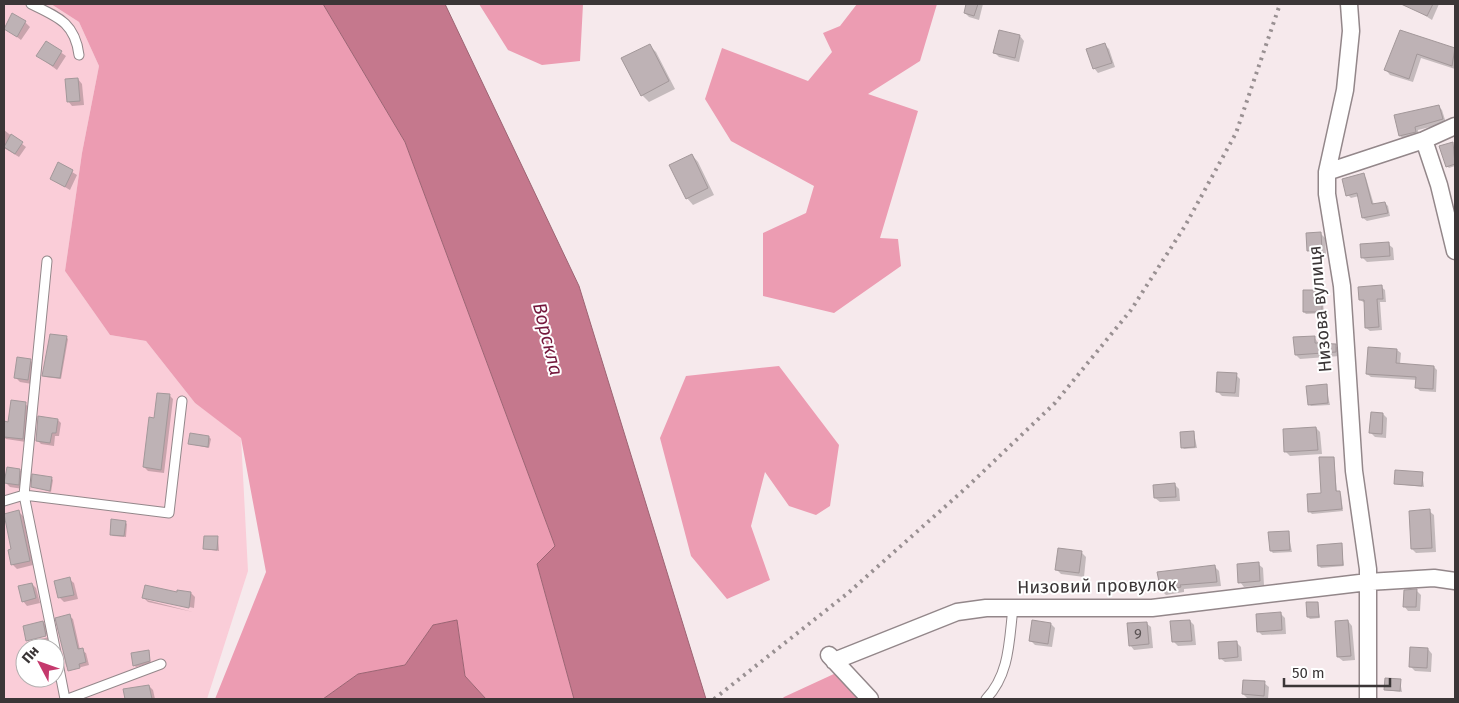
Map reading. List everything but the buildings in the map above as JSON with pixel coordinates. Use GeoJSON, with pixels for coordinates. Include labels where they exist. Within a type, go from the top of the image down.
{"type":"FeatureCollection","features":[{"type":"Feature","properties":{"kind":"street","name":"Низова вулиця"},"geometry":{"type":"LineString","coordinates":[[1349,4],[1350,31],[1345,90],[1327,172],[1327,194],[1342,286],[1348,399],[1368,582],[1368,699]]}},
{"type":"Feature","properties":{"kind":"street"},"geometry":{"type":"LineString","coordinates":[[1327,172],[1424,140],[1455,126]]}},
{"type":"Feature","properties":{"kind":"street"},"geometry":{"type":"LineString","coordinates":[[1424,140],[1439,185],[1455,251]]}},
{"type":"Feature","properties":{"kind":"street"},"geometry":{"type":"LineString","coordinates":[[1368,582],[1434,578],[1455,581]]}},
{"type":"Feature","properties":{"kind":"street","name":"Низовий провулок"},"geometry":{"type":"LineString","coordinates":[[870,699],[832,658],[957,612],[986,608],[1152,608],[1368,582]]}},
{"type":"Feature","properties":{"kind":"lane"},"geometry":{"type":"LineString","coordinates":[[31,4],[62,19],[77,40],[79,55]]}},
{"type":"Feature","properties":{"kind":"lane"},"geometry":{"type":"LineString","coordinates":[[47,261],[24,495],[53,638]]}},
{"type":"Feature","properties":{"kind":"lane"},"geometry":{"type":"LineString","coordinates":[[4,501],[24,495],[169,513],[182,401]]}},
{"type":"Feature","properties":{"kind":"lane"},"geometry":{"type":"LineString","coordinates":[[986,699],[998,684],[1003,673],[1013,608]]}},
{"type":"Feature","properties":{"kind":"lane"},"geometry":{"type":"LineString","coordinates":[[66,699],[161,664]]}},
{"type":"Feature","properties":{"kind":"shaded area"},"geometry":{"type":"Polygon","coordinates":[[[4,4],[51,4],[79,22],[99,66],[82,153],[65,271],[110,335],[146,341],[195,403],[241,437],[248,571],[207,699],[4,699],[4,4]]]}},
{"type":"Feature","properties":{"kind":"shaded area"},"geometry":{"type":"Polygon","coordinates":[[[51,4],[323,4],[405,142],[555,546],[537,564],[574,699],[486,699],[465,676],[457,620],[433,625],[405,665],[358,674],[323,699],[215,699],[266,572],[241,438],[195,403],[146,341],[110,335],[65,271],[82,153],[99,66],[79,22],[51,4]]]}},
{"type":"Feature","properties":{"kind":"shaded area"},"geometry":{"type":"Polygon","coordinates":[[[479,4],[583,4],[580,61],[542,65],[508,50],[479,4]]]}},
{"type":"Feature","properties":{"kind":"shaded area"},"geometry":{"type":"Polygon","coordinates":[[[857,4],[937,4],[920,61],[868,94],[918,111],[880,238],[898,239],[901,266],[834,313],[763,296],[763,233],[806,213],[814,186],[731,141],[705,99],[722,48],[808,81],[832,52],[823,33],[840,26],[857,4]]]}},
{"type":"Feature","properties":{"kind":"shaded area"},"geometry":{"type":"Polygon","coordinates":[[[779,366],[839,445],[830,506],[816,515],[789,506],[765,472],[751,526],[770,580],[727,599],[691,556],[660,438],[686,376],[779,366]]]}},
{"type":"Feature","properties":{"kind":"shaded area"},"geometry":{"type":"Polygon","coordinates":[[[836,673],[860,699],[782,699],[784,697],[836,673]]]}},
{"type":"Feature","properties":{"kind":"water","name":"Ворскла"},"geometry":{"type":"Polygon","coordinates":[[[323,4],[445,4],[579,286],[706,699],[574,699],[537,564],[555,546],[405,142],[323,4]]]}},
{"type":"Feature","properties":{"kind":"water"},"geometry":{"type":"Polygon","coordinates":[[[457,620],[465,676],[486,699],[323,699],[358,674],[405,665],[433,625],[457,620]]]}},
{"type":"Feature","properties":{"kind":"railway"},"geometry":{"type":"LineString","coordinates":[[714,699],[848,593],[966,488],[1055,403],[1131,310],[1185,226],[1236,133],[1280,4]]}}]}
